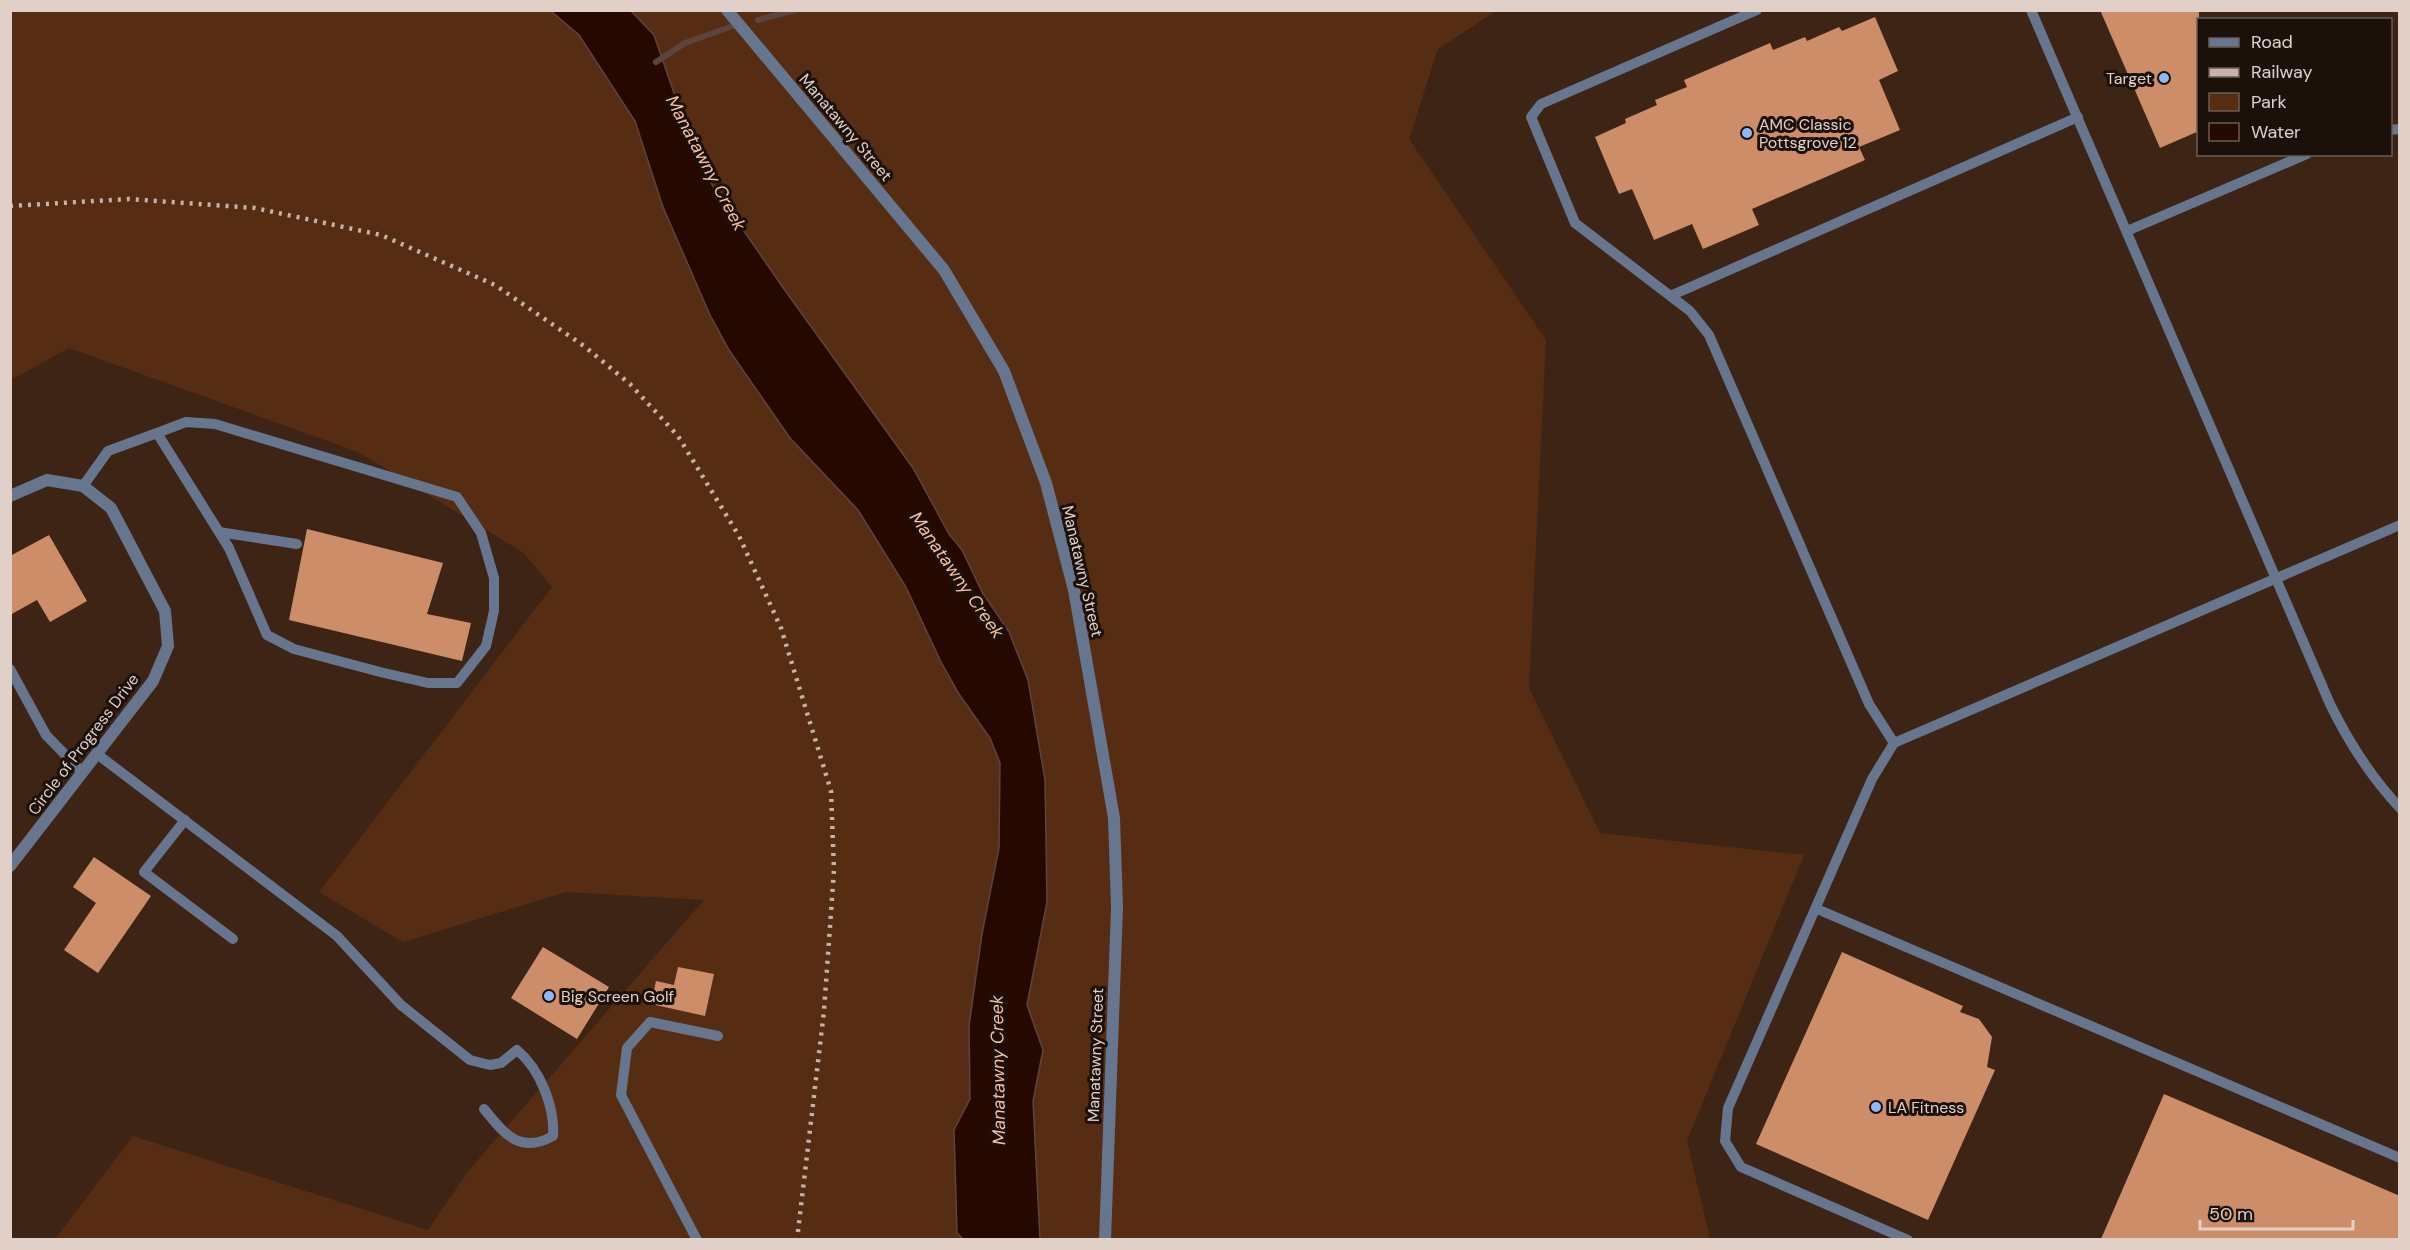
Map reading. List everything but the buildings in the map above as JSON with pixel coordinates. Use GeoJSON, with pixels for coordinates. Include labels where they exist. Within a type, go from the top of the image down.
{"type":"FeatureCollection","features":[{"type":"Feature","properties":{"kind":"street","name":"Manatawny Street"},"geometry":{"type":"LineString","coordinates":[[727,10],[944,270],[1004,371],[1046,483],[1074,590],[1114,818],[1118,907],[1105,1239]]}},
{"type":"Feature","properties":{"kind":"street","name":"Circle of Progress Drive"},"geometry":{"type":"LineString","coordinates":[[10,496],[47,480],[82,486],[111,508],[165,611],[168,646],[153,681],[10,866]]}},
{"type":"Feature","properties":{"kind":"lane"},"geometry":{"type":"LineString","coordinates":[[1757,10],[1541,104],[1531,117],[1575,223],[1690,311],[1709,335],[1869,704],[1894,743]]}},
{"type":"Feature","properties":{"kind":"lane"},"geometry":{"type":"LineString","coordinates":[[2031,10],[2330,704],[2352,748],[2372,779],[2400,808]]}},
{"type":"Feature","properties":{"kind":"lane"},"geometry":{"type":"LineString","coordinates":[[1670,296],[2078,117]]}},
{"type":"Feature","properties":{"kind":"lane"},"geometry":{"type":"LineString","coordinates":[[2127,231],[2302,156]]}},
{"type":"Feature","properties":{"kind":"lane"},"geometry":{"type":"LineString","coordinates":[[82,486],[108,451],[186,422],[214,424],[457,497],[481,533],[494,578],[494,611],[486,645],[458,683],[428,683],[294,649],[267,635],[230,548],[157,433]]}},
{"type":"Feature","properties":{"kind":"lane"},"geometry":{"type":"LineString","coordinates":[[1908,1239],[1741,1167],[1725,1141],[1728,1108],[1872,779],[1894,743],[2400,525]]}},
{"type":"Feature","properties":{"kind":"lane"},"geometry":{"type":"LineString","coordinates":[[219,532],[297,544]]}},
{"type":"Feature","properties":{"kind":"lane"},"geometry":{"type":"LineString","coordinates":[[10,669],[46,735],[82,772]]}},
{"type":"Feature","properties":{"kind":"lane"},"geometry":{"type":"LineString","coordinates":[[97,753],[337,936],[401,1005],[470,1060],[490,1065],[501,1063],[517,1050],[524,1056],[545,1094],[554,1122],[553,1136],[540,1143],[520,1142],[507,1137],[484,1109]]}},
{"type":"Feature","properties":{"kind":"lane"},"geometry":{"type":"LineString","coordinates":[[185,820],[144,872],[232,939]]}},
{"type":"Feature","properties":{"kind":"lane"},"geometry":{"type":"LineString","coordinates":[[1817,909],[2400,1158]]}},
{"type":"Feature","properties":{"kind":"lane"},"geometry":{"type":"LineString","coordinates":[[697,1239],[621,1095],[627,1048],[650,1022],[718,1036]]}},
{"type":"Feature","properties":{"kind":"green space"},"geometry":{"type":"Polygon","coordinates":[[[11,11],[1496,11],[1438,49],[1409,139],[1546,340],[1529,688],[1600,833],[1804,855],[1687,1141],[1710,1239],[55,1239],[133,1136],[428,1230],[469,1170],[704,900],[566,892],[403,942],[319,892],[552,587],[524,553],[358,452],[69,348],[11,380],[11,11]]]}},
{"type":"Feature","properties":{"kind":"water","name":"Manatawny Creek"},"geometry":{"type":"Polygon","coordinates":[[[551,11],[631,11],[654,35],[699,166],[913,468],[949,534],[962,550],[982,592],[1009,632],[1028,680],[1045,780],[1047,902],[1027,1005],[1043,1050],[1033,1101],[1040,1239],[963,1239],[957,1233],[954,1130],[970,1099],[969,1026],[982,934],[999,848],[1000,763],[990,738],[959,694],[941,662],[906,587],[858,510],[790,438],[729,350],[710,315],[663,207],[635,121],[579,35],[551,11]]]}},
{"type":"Feature","properties":{"kind":"waterway"},"geometry":{"type":"LineString","coordinates":[[758,20],[795,10]]}},
{"type":"Feature","properties":{"kind":"waterway"},"geometry":{"type":"LineString","coordinates":[[656,62],[685,43],[733,26]]}},
{"type":"Feature","properties":{"kind":"railway"},"geometry":{"type":"LineString","coordinates":[[10,206],[129,199],[255,208],[381,235],[495,285],[584,346],[630,384],[678,436],[739,536],[781,628],[831,791],[834,870],[824,1011],[797,1240]]}},
{"type":"Feature","properties":{"kind":"place","name":"Target"},"geometry":{"type":"Point","coordinates":[2164,78]}},
{"type":"Feature","properties":{"kind":"place","name":"AMC Classic Pottsgrove 12"},"geometry":{"type":"Point","coordinates":[1747,133]}},
{"type":"Feature","properties":{"kind":"place","name":"Big Screen Golf"},"geometry":{"type":"Point","coordinates":[549,996]}},
{"type":"Feature","properties":{"kind":"place","name":"LA Fitness"},"geometry":{"type":"Point","coordinates":[1876,1107]}}]}
